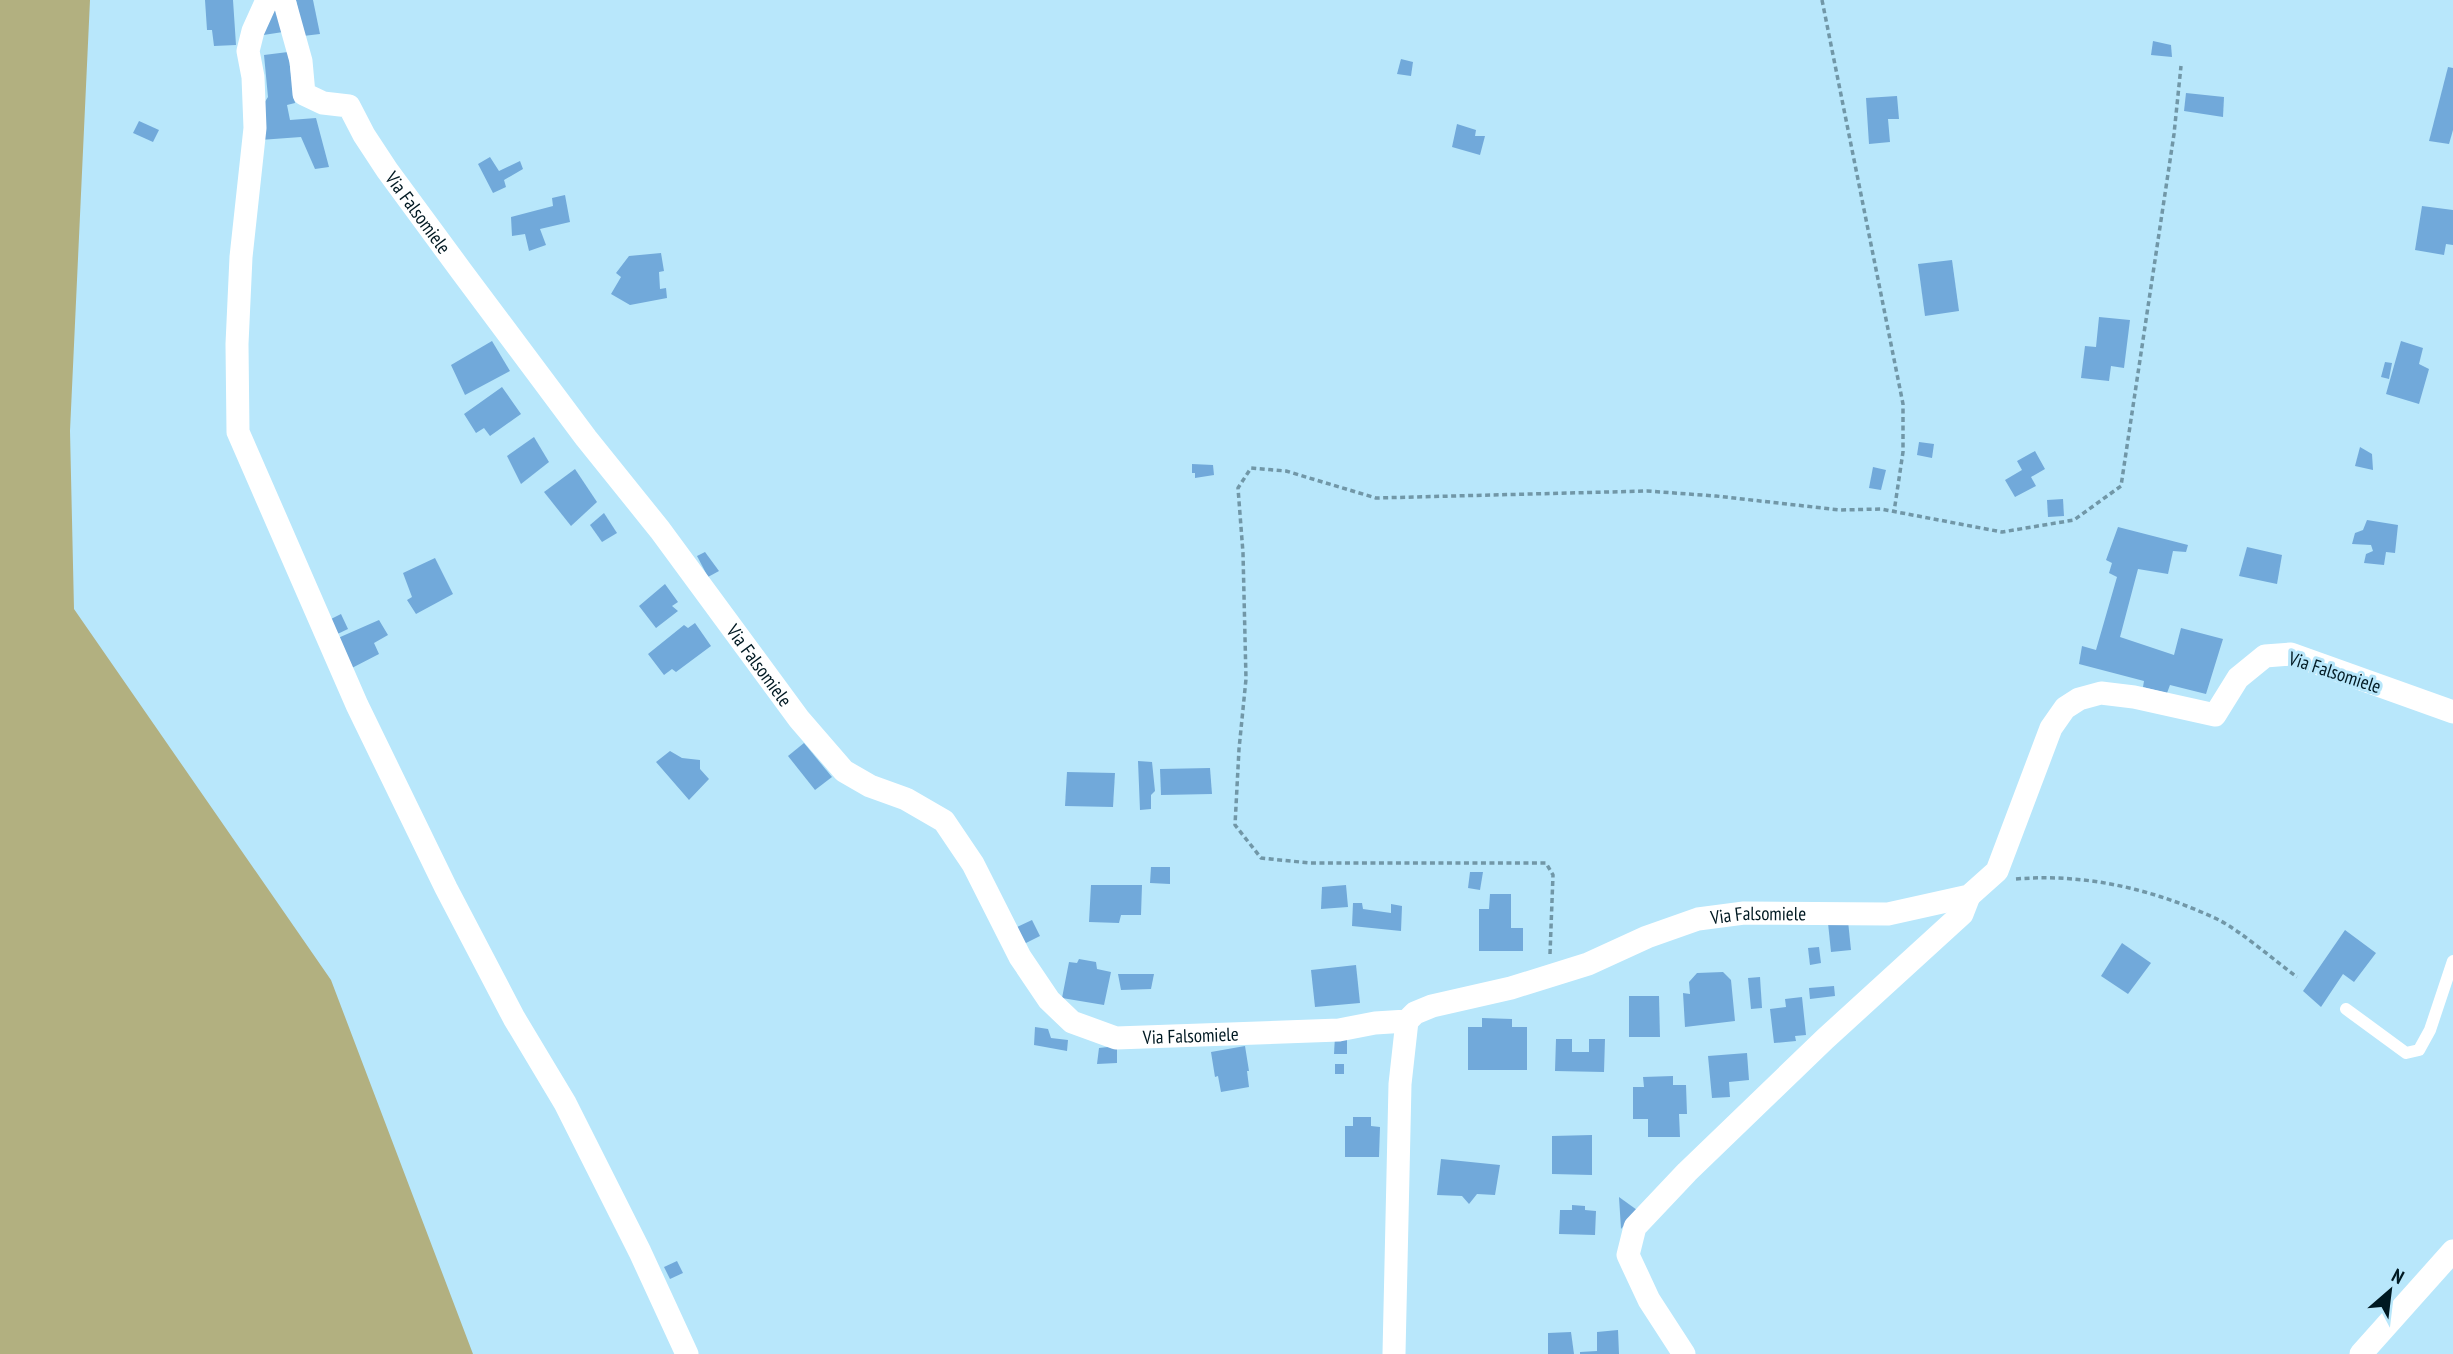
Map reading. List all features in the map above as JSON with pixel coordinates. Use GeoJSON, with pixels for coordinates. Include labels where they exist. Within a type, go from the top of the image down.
{"type":"FeatureCollection","features":[{"type":"Feature","properties":{"kind":"street"},"geometry":{"type":"LineString","coordinates":[[267,0],[253,31],[248,51],[253,77],[255,128],[245,209],[240,282],[236,393],[238,432],[368,730],[514,1018],[571,1115],[640,1252],[687,1354]]}},
{"type":"Feature","properties":{"kind":"street","name":"Via Falsomiele"},"geometry":{"type":"LineString","coordinates":[[284,0],[301,61],[304,94],[323,103],[349,106],[387,170],[586,438],[660,530],[799,719],[844,771],[870,786],[906,799],[944,821],[973,864],[1020,957],[1049,1000],[1072,1022],[1116,1038],[1339,1030],[1375,1023],[1407,1021],[1415,1013],[1432,1006],[1511,988],[1588,964],[1647,937],[1698,919],[1744,913],[1888,914],[1969,896],[1997,871],[2051,728],[2065,708],[2079,699],[2101,692],[2215,716],[2238,678],[2266,656],[2291,654],[2453,712]]}},
{"type":"Feature","properties":{"kind":"street"},"geometry":{"type":"LineString","coordinates":[[1684,1354],[1649,1300],[1628,1255],[1635,1227],[1687,1172],[1962,914],[1969,896]]}},
{"type":"Feature","properties":{"kind":"street"},"geometry":{"type":"LineString","coordinates":[[1394,1354],[1400,1084],[1407,1021]]}},
{"type":"Feature","properties":{"kind":"street"},"geometry":{"type":"LineString","coordinates":[[2361,1354],[2453,1251]]}},
{"type":"Feature","properties":{"kind":"lane"},"geometry":{"type":"LineString","coordinates":[[2346,1009],[2406,1053],[2418,1050],[2430,1030],[2453,961]]}},
{"type":"Feature","properties":{"kind":"path"},"geometry":{"type":"LineString","coordinates":[[1822,0],[1903,404],[1903,452],[1894,512]]}},
{"type":"Feature","properties":{"kind":"path"},"geometry":{"type":"LineString","coordinates":[[1547,977],[1552,934],[1553,875],[1546,863],[1310,863],[1261,858],[1235,825],[1246,679],[1243,553],[1238,488],[1251,468],[1286,471],[1376,498],[1647,491],[1840,510],[1881,509],[2002,532],[2074,520],[2120,486],[2174,134],[2181,66]]}},
{"type":"Feature","properties":{"kind":"path"},"geometry":{"type":"LineString","coordinates":[[1987,880],[2072,879],[2111,882],[2145,892],[2221,921],[2297,977]]}},
{"type":"Feature","properties":{"kind":"shaded area"},"geometry":{"type":"Polygon","coordinates":[[[0,0],[90,0],[70,431],[74,609],[331,980],[473,1354],[0,1354],[0,0]]]}},
{"type":"Feature","properties":{"kind":"building"},"geometry":{"type":"Polygon","coordinates":[[[205,0],[233,0],[236,45],[214,46],[212,30],[207,30],[205,0]]]}},
{"type":"Feature","properties":{"kind":"building"},"geometry":{"type":"Polygon","coordinates":[[[272,0],[283,32],[257,36],[272,0]]]}},
{"type":"Feature","properties":{"kind":"building"},"geometry":{"type":"Polygon","coordinates":[[[296,0],[313,0],[320,34],[303,36],[296,0]]]}},
{"type":"Feature","properties":{"kind":"building"},"geometry":{"type":"Polygon","coordinates":[[[2153,41],[2171,45],[2172,57],[2151,55],[2153,41]]]}},
{"type":"Feature","properties":{"kind":"building"},"geometry":{"type":"Polygon","coordinates":[[[288,52],[295,103],[287,105],[290,120],[316,118],[329,167],[315,169],[301,137],[260,140],[261,108],[268,97],[264,55],[288,52]]]}},
{"type":"Feature","properties":{"kind":"building"},"geometry":{"type":"Polygon","coordinates":[[[1401,59],[1413,62],[1411,76],[1397,74],[1401,59]]]}},
{"type":"Feature","properties":{"kind":"building"},"geometry":{"type":"Polygon","coordinates":[[[2448,67],[2453,68],[2453,130],[2449,144],[2429,141],[2448,67]]]}},
{"type":"Feature","properties":{"kind":"building"},"geometry":{"type":"Polygon","coordinates":[[[2186,93],[2224,97],[2223,117],[2184,111],[2186,93]]]}},
{"type":"Feature","properties":{"kind":"building"},"geometry":{"type":"Polygon","coordinates":[[[1897,96],[1899,119],[1888,119],[1890,142],[1869,144],[1866,98],[1897,96]]]}},
{"type":"Feature","properties":{"kind":"building"},"geometry":{"type":"Polygon","coordinates":[[[139,121],[159,130],[153,142],[133,133],[139,121]]]}},
{"type":"Feature","properties":{"kind":"building"},"geometry":{"type":"Polygon","coordinates":[[[1457,124],[1476,130],[1475,136],[1485,136],[1480,155],[1452,147],[1457,124]]]}},
{"type":"Feature","properties":{"kind":"building"},"geometry":{"type":"Polygon","coordinates":[[[490,157],[499,171],[520,161],[523,169],[504,180],[506,187],[493,193],[478,164],[490,157]]]}},
{"type":"Feature","properties":{"kind":"building"},"geometry":{"type":"Polygon","coordinates":[[[565,195],[570,222],[540,229],[546,245],[529,251],[525,234],[512,236],[511,217],[553,206],[552,198],[565,195]]]}},
{"type":"Feature","properties":{"kind":"building"},"geometry":{"type":"Polygon","coordinates":[[[2422,206],[2453,210],[2453,245],[2446,244],[2444,255],[2415,250],[2422,206]]]}},
{"type":"Feature","properties":{"kind":"building"},"geometry":{"type":"Polygon","coordinates":[[[661,253],[664,271],[659,272],[660,289],[666,288],[667,298],[630,305],[611,294],[621,277],[616,273],[629,256],[661,253]]]}},
{"type":"Feature","properties":{"kind":"building"},"geometry":{"type":"Polygon","coordinates":[[[1952,260],[1959,311],[1925,316],[1918,264],[1952,260]]]}},
{"type":"Feature","properties":{"kind":"building"},"geometry":{"type":"Polygon","coordinates":[[[2099,317],[2130,320],[2124,368],[2111,366],[2109,381],[2081,378],[2085,346],[2096,347],[2099,317]]]}},
{"type":"Feature","properties":{"kind":"building"},"geometry":{"type":"Polygon","coordinates":[[[492,341],[510,371],[465,395],[451,365],[492,341]]]}},
{"type":"Feature","properties":{"kind":"building"},"geometry":{"type":"Polygon","coordinates":[[[2401,341],[2423,348],[2419,364],[2429,369],[2419,404],[2386,394],[2401,341]]]}},
{"type":"Feature","properties":{"kind":"building"},"geometry":{"type":"Polygon","coordinates":[[[2385,362],[2392,363],[2389,379],[2381,377],[2385,362]]]}},
{"type":"Feature","properties":{"kind":"building"},"geometry":{"type":"Polygon","coordinates":[[[502,387],[521,414],[490,436],[484,428],[476,433],[464,414],[502,387]]]}},
{"type":"Feature","properties":{"kind":"building"},"geometry":{"type":"Polygon","coordinates":[[[534,437],[549,462],[521,484],[507,456],[534,437]]]}},
{"type":"Feature","properties":{"kind":"building"},"geometry":{"type":"Polygon","coordinates":[[[1919,442],[1934,444],[1932,458],[1917,455],[1919,442]]]}},
{"type":"Feature","properties":{"kind":"building"},"geometry":{"type":"Polygon","coordinates":[[[2360,447],[2372,454],[2373,470],[2355,466],[2360,447]]]}},
{"type":"Feature","properties":{"kind":"building"},"geometry":{"type":"Polygon","coordinates":[[[2035,451],[2045,469],[2031,477],[2036,486],[2015,497],[2005,480],[2022,470],[2017,461],[2035,451]]]}},
{"type":"Feature","properties":{"kind":"building"},"geometry":{"type":"Polygon","coordinates":[[[1192,464],[1213,465],[1214,475],[1195,478],[1192,464]]]}},
{"type":"Feature","properties":{"kind":"building"},"geometry":{"type":"Polygon","coordinates":[[[1873,467],[1886,470],[1881,490],[1869,488],[1873,467]]]}},
{"type":"Feature","properties":{"kind":"building"},"geometry":{"type":"Polygon","coordinates":[[[575,469],[597,502],[571,526],[544,492],[575,469]]]}},
{"type":"Feature","properties":{"kind":"building"},"geometry":{"type":"Polygon","coordinates":[[[2063,499],[2064,516],[2048,517],[2047,500],[2063,499]]]}},
{"type":"Feature","properties":{"kind":"building"},"geometry":{"type":"Polygon","coordinates":[[[604,513],[617,533],[602,542],[590,525],[604,513]]]}},
{"type":"Feature","properties":{"kind":"building"},"geometry":{"type":"Polygon","coordinates":[[[2367,520],[2398,525],[2395,553],[2386,552],[2384,565],[2364,563],[2366,554],[2373,551],[2371,545],[2352,544],[2355,533],[2363,530],[2367,520]]]}},
{"type":"Feature","properties":{"kind":"building"},"geometry":{"type":"Polygon","coordinates":[[[2118,527],[2188,545],[2186,552],[2173,551],[2168,574],[2138,569],[2120,637],[2174,655],[2181,628],[2223,639],[2206,694],[2170,685],[2167,693],[2143,687],[2144,681],[2079,664],[2082,646],[2096,650],[2117,577],[2109,573],[2112,563],[2106,560],[2118,527]]]}},
{"type":"Feature","properties":{"kind":"building"},"geometry":{"type":"Polygon","coordinates":[[[2247,547],[2282,555],[2277,584],[2239,576],[2247,547]]]}},
{"type":"Feature","properties":{"kind":"building"},"geometry":{"type":"Polygon","coordinates":[[[705,552],[719,571],[708,577],[697,556],[705,552]]]}},
{"type":"Feature","properties":{"kind":"building"},"geometry":{"type":"Polygon","coordinates":[[[435,558],[453,594],[416,614],[407,600],[412,597],[403,573],[435,558]]]}},
{"type":"Feature","properties":{"kind":"building"},"geometry":{"type":"Polygon","coordinates":[[[665,584],[678,602],[672,606],[678,611],[656,628],[639,606],[665,584]]]}},
{"type":"Feature","properties":{"kind":"building"},"geometry":{"type":"Polygon","coordinates":[[[341,614],[348,629],[329,638],[323,623],[341,614]]]}},
{"type":"Feature","properties":{"kind":"building"},"geometry":{"type":"Polygon","coordinates":[[[379,620],[388,635],[374,643],[379,654],[350,669],[338,638],[379,620]]]}},
{"type":"Feature","properties":{"kind":"building"},"geometry":{"type":"Polygon","coordinates":[[[695,623],[711,646],[676,672],[672,669],[664,675],[648,654],[684,625],[688,628],[695,623]]]}},
{"type":"Feature","properties":{"kind":"building"},"geometry":{"type":"Polygon","coordinates":[[[804,743],[832,777],[815,790],[788,756],[804,743]]]}},
{"type":"Feature","properties":{"kind":"building"},"geometry":{"type":"Polygon","coordinates":[[[670,751],[682,758],[700,760],[700,769],[709,779],[689,800],[656,762],[670,751]]]}},
{"type":"Feature","properties":{"kind":"building"},"geometry":{"type":"Polygon","coordinates":[[[1138,761],[1152,762],[1155,791],[1151,795],[1151,809],[1140,810],[1138,761]]]}},
{"type":"Feature","properties":{"kind":"building"},"geometry":{"type":"Polygon","coordinates":[[[1210,768],[1212,794],[1161,795],[1160,769],[1210,768]]]}},
{"type":"Feature","properties":{"kind":"building"},"geometry":{"type":"Polygon","coordinates":[[[1067,772],[1115,773],[1113,807],[1065,806],[1067,772]]]}},
{"type":"Feature","properties":{"kind":"building"},"geometry":{"type":"Polygon","coordinates":[[[1151,867],[1170,867],[1170,884],[1150,883],[1151,867]]]}},
{"type":"Feature","properties":{"kind":"building"},"geometry":{"type":"Polygon","coordinates":[[[1470,872],[1483,872],[1480,890],[1468,888],[1470,872]]]}},
{"type":"Feature","properties":{"kind":"building"},"geometry":{"type":"Polygon","coordinates":[[[1091,885],[1142,885],[1141,915],[1121,915],[1119,923],[1089,922],[1091,885]]]}},
{"type":"Feature","properties":{"kind":"building"},"geometry":{"type":"Polygon","coordinates":[[[1346,885],[1348,907],[1321,909],[1322,887],[1346,885]]]}},
{"type":"Feature","properties":{"kind":"building"},"geometry":{"type":"Polygon","coordinates":[[[1490,894],[1511,894],[1511,928],[1523,928],[1523,951],[1479,951],[1479,909],[1489,909],[1490,894]]]}},
{"type":"Feature","properties":{"kind":"building"},"geometry":{"type":"Polygon","coordinates":[[[1353,903],[1362,903],[1363,909],[1391,913],[1391,904],[1402,906],[1401,931],[1352,926],[1353,903]]]}},
{"type":"Feature","properties":{"kind":"building"},"geometry":{"type":"Polygon","coordinates":[[[1032,920],[1040,936],[1024,944],[1017,927],[1032,920]]]}},
{"type":"Feature","properties":{"kind":"building"},"geometry":{"type":"Polygon","coordinates":[[[1848,921],[1851,950],[1831,952],[1828,923],[1848,921]]]}},
{"type":"Feature","properties":{"kind":"building"},"geometry":{"type":"Polygon","coordinates":[[[2345,930],[2376,953],[2354,982],[2343,974],[2321,1007],[2303,991],[2345,930]]]}},
{"type":"Feature","properties":{"kind":"building"},"geometry":{"type":"Polygon","coordinates":[[[2122,943],[2151,963],[2128,994],[2101,976],[2122,943]]]}},
{"type":"Feature","properties":{"kind":"building"},"geometry":{"type":"Polygon","coordinates":[[[1819,947],[1821,963],[1810,965],[1808,948],[1819,947]]]}},
{"type":"Feature","properties":{"kind":"building"},"geometry":{"type":"Polygon","coordinates":[[[1079,959],[1096,962],[1097,969],[1111,972],[1104,1005],[1062,998],[1069,962],[1077,963],[1079,959]]]}},
{"type":"Feature","properties":{"kind":"building"},"geometry":{"type":"Polygon","coordinates":[[[1356,965],[1360,1003],[1315,1007],[1311,970],[1356,965]]]}},
{"type":"Feature","properties":{"kind":"building"},"geometry":{"type":"Polygon","coordinates":[[[1723,972],[1731,980],[1735,1021],[1685,1027],[1683,993],[1690,994],[1689,982],[1697,973],[1723,972]]]}},
{"type":"Feature","properties":{"kind":"building"},"geometry":{"type":"Polygon","coordinates":[[[1118,974],[1154,974],[1151,989],[1121,990],[1118,974]]]}},
{"type":"Feature","properties":{"kind":"building"},"geometry":{"type":"Polygon","coordinates":[[[1760,977],[1762,1008],[1751,1009],[1748,978],[1760,977]]]}},
{"type":"Feature","properties":{"kind":"building"},"geometry":{"type":"Polygon","coordinates":[[[1834,986],[1835,996],[1810,999],[1809,988],[1834,986]]]}},
{"type":"Feature","properties":{"kind":"building"},"geometry":{"type":"Polygon","coordinates":[[[1629,996],[1659,996],[1660,1037],[1629,1037],[1629,996]]]}},
{"type":"Feature","properties":{"kind":"building"},"geometry":{"type":"Polygon","coordinates":[[[1802,997],[1806,1035],[1795,1036],[1796,1041],[1774,1043],[1770,1009],[1786,1007],[1785,999],[1802,997]]]}},
{"type":"Feature","properties":{"kind":"building"},"geometry":{"type":"Polygon","coordinates":[[[1482,1018],[1512,1019],[1512,1027],[1527,1027],[1527,1070],[1468,1070],[1468,1027],[1482,1027],[1482,1018]]]}},
{"type":"Feature","properties":{"kind":"building"},"geometry":{"type":"Polygon","coordinates":[[[1035,1027],[1048,1029],[1051,1038],[1068,1040],[1067,1051],[1034,1045],[1035,1027]]]}},
{"type":"Feature","properties":{"kind":"building"},"geometry":{"type":"Polygon","coordinates":[[[1335,1036],[1347,1036],[1347,1054],[1334,1054],[1335,1036]]]}},
{"type":"Feature","properties":{"kind":"building"},"geometry":{"type":"Polygon","coordinates":[[[1556,1039],[1572,1039],[1572,1052],[1589,1052],[1589,1039],[1605,1039],[1604,1072],[1555,1071],[1556,1039]]]}},
{"type":"Feature","properties":{"kind":"building"},"geometry":{"type":"Polygon","coordinates":[[[1117,1046],[1117,1063],[1097,1064],[1099,1048],[1117,1046]]]}},
{"type":"Feature","properties":{"kind":"building"},"geometry":{"type":"Polygon","coordinates":[[[1245,1046],[1249,1087],[1221,1092],[1218,1076],[1215,1077],[1211,1052],[1245,1046]]]}},
{"type":"Feature","properties":{"kind":"building"},"geometry":{"type":"Polygon","coordinates":[[[1747,1053],[1749,1080],[1729,1082],[1730,1097],[1712,1098],[1708,1056],[1747,1053]]]}},
{"type":"Feature","properties":{"kind":"building"},"geometry":{"type":"Polygon","coordinates":[[[1335,1064],[1344,1064],[1344,1074],[1335,1074],[1335,1064]]]}},
{"type":"Feature","properties":{"kind":"building"},"geometry":{"type":"Polygon","coordinates":[[[1673,1076],[1673,1085],[1686,1085],[1687,1114],[1679,1114],[1680,1137],[1648,1137],[1648,1119],[1633,1119],[1633,1087],[1644,1087],[1643,1077],[1673,1076]]]}},
{"type":"Feature","properties":{"kind":"building"},"geometry":{"type":"Polygon","coordinates":[[[1353,1117],[1371,1117],[1371,1126],[1380,1127],[1379,1157],[1345,1157],[1345,1126],[1353,1126],[1353,1117]]]}},
{"type":"Feature","properties":{"kind":"building"},"geometry":{"type":"Polygon","coordinates":[[[1592,1135],[1592,1175],[1552,1174],[1552,1136],[1592,1135]]]}},
{"type":"Feature","properties":{"kind":"building"},"geometry":{"type":"Polygon","coordinates":[[[1441,1159],[1500,1165],[1495,1195],[1477,1194],[1469,1204],[1462,1196],[1437,1195],[1441,1159]]]}},
{"type":"Feature","properties":{"kind":"building"},"geometry":{"type":"Polygon","coordinates":[[[1619,1197],[1637,1210],[1621,1229],[1619,1197]]]}},
{"type":"Feature","properties":{"kind":"building"},"geometry":{"type":"Polygon","coordinates":[[[1572,1205],[1585,1206],[1585,1210],[1596,1211],[1595,1235],[1559,1234],[1560,1210],[1572,1210],[1572,1205]]]}},
{"type":"Feature","properties":{"kind":"building"},"geometry":{"type":"Polygon","coordinates":[[[677,1261],[683,1273],[670,1279],[664,1267],[677,1261]]]}},
{"type":"Feature","properties":{"kind":"building"},"geometry":{"type":"Polygon","coordinates":[[[1618,1330],[1619,1354],[1580,1354],[1597,1351],[1597,1332],[1618,1330]]]}},
{"type":"Feature","properties":{"kind":"building"},"geometry":{"type":"Polygon","coordinates":[[[1571,1332],[1574,1354],[1548,1354],[1548,1333],[1571,1332]]]}}]}
